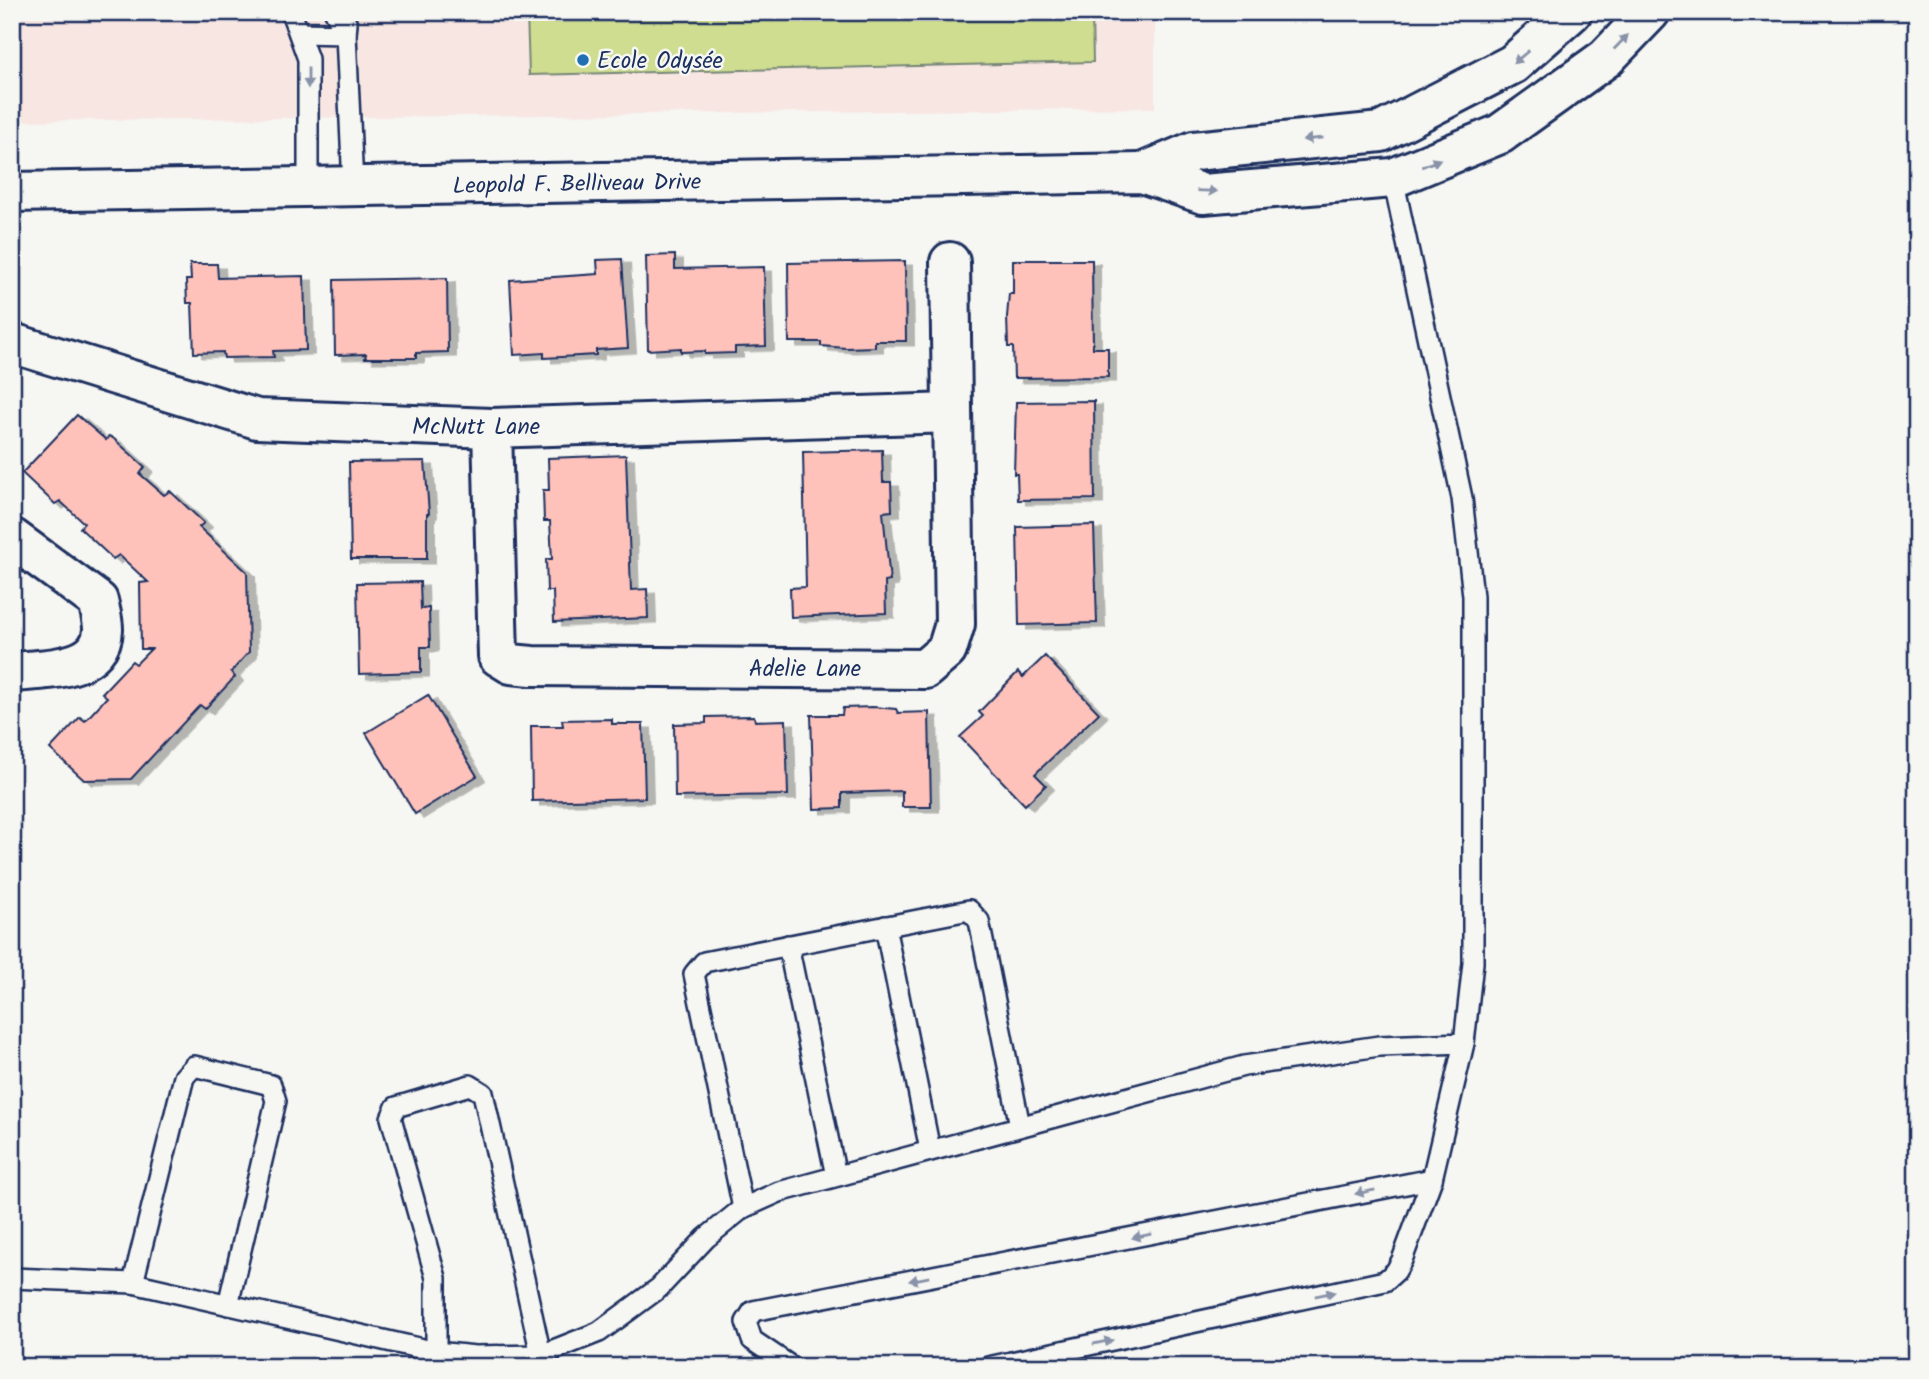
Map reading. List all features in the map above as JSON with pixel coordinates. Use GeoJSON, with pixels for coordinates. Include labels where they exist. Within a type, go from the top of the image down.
{"type":"FeatureCollection","features":[{"type":"Feature","properties":{"kind":"street","name":"Leopold F. Belliveau Drive"},"geometry":{"type":"LineString","coordinates":[[1142,173],[1194,151],[1381,132],[1513,64],[1572,12]]}},
{"type":"Feature","properties":{"kind":"street","name":"Leopold F. Belliveau Drive"},"geometry":{"type":"LineString","coordinates":[[12,192],[1142,173],[1203,194],[1393,178],[1500,134],[1606,58],[1650,12]]}},
{"type":"Feature","properties":{"kind":"street"},"geometry":{"type":"LineString","coordinates":[[1381,132],[1393,178]]}},
{"type":"Feature","properties":{"kind":"street","name":"Adelie Lane"},"geometry":{"type":"LineString","coordinates":[[492,428],[498,656],[511,664],[925,669],[947,650],[955,624],[950,262]]}},
{"type":"Feature","properties":{"kind":"street","name":"McNutt Lane"},"geometry":{"type":"LineString","coordinates":[[12,343],[257,419],[492,428],[952,413]]}},
{"type":"Feature","properties":{"kind":"street"},"geometry":{"type":"LineString","coordinates":[[12,538],[98,601],[103,631],[92,654],[71,667],[12,672]]}},
{"type":"Feature","properties":{"kind":"lane"},"geometry":{"type":"LineString","coordinates":[[291,12],[308,59],[309,187]]}},
{"type":"Feature","properties":{"kind":"lane"},"geometry":{"type":"LineString","coordinates":[[335,12],[346,34]]}},
{"type":"Feature","properties":{"kind":"lane"},"geometry":{"type":"LineString","coordinates":[[347,12],[354,186]]}},
{"type":"Feature","properties":{"kind":"lane"},"geometry":{"type":"LineString","coordinates":[[299,33],[346,34]]}},
{"type":"Feature","properties":{"kind":"lane"},"geometry":{"type":"LineString","coordinates":[[988,1367],[1385,1281],[1396,1271],[1402,1260],[1432,1179],[1464,1043],[1473,964],[1473,596],[1462,498],[1393,178]]}},
{"type":"Feature","properties":{"kind":"lane"},"geometry":{"type":"LineString","coordinates":[[743,1208],[694,974],[704,962],[969,910],[979,921],[1020,1126]]}},
{"type":"Feature","properties":{"kind":"lane"},"geometry":{"type":"LineString","coordinates":[[885,926],[930,1150]]}},
{"type":"Feature","properties":{"kind":"lane"},"geometry":{"type":"LineString","coordinates":[[788,945],[835,1176]]}},
{"type":"Feature","properties":{"kind":"lane"},"geometry":{"type":"LineString","coordinates":[[12,1278],[133,1283],[436,1352],[475,1356],[541,1355],[599,1332],[659,1288],[706,1238],[743,1208],[779,1192],[1244,1066],[1379,1046],[1464,1043]]}},
{"type":"Feature","properties":{"kind":"lane"},"geometry":{"type":"LineString","coordinates":[[133,1283],[184,1077],[194,1066],[271,1085],[276,1101],[228,1305]]}},
{"type":"Feature","properties":{"kind":"lane"},"geometry":{"type":"LineString","coordinates":[[436,1352],[436,1278],[391,1118],[396,1107],[470,1085],[483,1093],[541,1355]]}},
{"type":"Feature","properties":{"kind":"lane"},"geometry":{"type":"LineString","coordinates":[[792,1367],[752,1340],[746,1322],[753,1311],[1432,1179]]}},
{"type":"Feature","properties":{"kind":"shaded area","name":"Ecole Odysée"},"geometry":{"type":"Polygon","coordinates":[[[12,12],[1155,12],[1155,108],[12,121],[12,12]]]}},
{"type":"Feature","properties":{"kind":"green space"},"geometry":{"type":"Polygon","coordinates":[[[527,12],[1092,12],[1093,62],[529,75],[527,12]]]}},
{"type":"Feature","properties":{"kind":"building"},"geometry":{"type":"Polygon","coordinates":[[[675,255],[675,269],[764,267],[766,346],[735,347],[735,353],[681,352],[681,348],[648,350],[646,256],[675,255]]]}},
{"type":"Feature","properties":{"kind":"building"},"geometry":{"type":"Polygon","coordinates":[[[622,259],[628,348],[596,350],[596,355],[544,358],[544,353],[514,355],[510,280],[598,274],[597,260],[622,259]]]}},
{"type":"Feature","properties":{"kind":"building"},"geometry":{"type":"Polygon","coordinates":[[[1013,260],[1092,260],[1093,348],[1108,348],[1108,377],[1014,378],[1013,347],[1008,347],[1007,317],[1009,294],[1013,294],[1013,260]]]}},
{"type":"Feature","properties":{"kind":"building"},"geometry":{"type":"Polygon","coordinates":[[[905,261],[906,341],[875,341],[875,347],[846,348],[821,346],[821,342],[789,342],[788,263],[905,261]]]}},
{"type":"Feature","properties":{"kind":"building"},"geometry":{"type":"Polygon","coordinates":[[[190,264],[217,264],[218,278],[304,276],[306,350],[273,351],[274,357],[224,358],[223,352],[194,353],[192,303],[187,303],[186,280],[191,280],[190,264]]]}},
{"type":"Feature","properties":{"kind":"building"},"geometry":{"type":"Polygon","coordinates":[[[447,278],[448,352],[416,353],[416,358],[365,358],[366,354],[335,355],[334,280],[447,278]]]}},
{"type":"Feature","properties":{"kind":"building"},"geometry":{"type":"Polygon","coordinates":[[[1094,401],[1095,499],[1018,500],[1017,474],[1014,474],[1016,402],[1094,401]]]}},
{"type":"Feature","properties":{"kind":"building"},"geometry":{"type":"Polygon","coordinates":[[[77,415],[106,440],[109,436],[113,438],[145,467],[140,474],[164,495],[170,491],[204,523],[199,527],[247,572],[249,652],[231,672],[235,677],[205,709],[200,705],[131,779],[84,780],[50,749],[80,717],[85,721],[107,697],[102,693],[132,661],[136,664],[151,649],[141,649],[140,583],[148,582],[119,555],[113,559],[80,528],[84,523],[60,501],[55,504],[22,473],[77,415]]]}},
{"type":"Feature","properties":{"kind":"building"},"geometry":{"type":"Polygon","coordinates":[[[882,450],[883,482],[891,482],[892,511],[883,512],[890,581],[885,582],[886,613],[791,617],[790,588],[806,587],[803,452],[882,450]]]}},
{"type":"Feature","properties":{"kind":"building"},"geometry":{"type":"Polygon","coordinates":[[[626,455],[631,590],[647,589],[648,618],[554,622],[553,591],[547,591],[546,559],[552,559],[550,521],[544,521],[543,490],[549,490],[548,458],[626,455]]]}},
{"type":"Feature","properties":{"kind":"building"},"geometry":{"type":"Polygon","coordinates":[[[425,461],[429,513],[427,559],[351,559],[349,462],[425,461]]]}},
{"type":"Feature","properties":{"kind":"building"},"geometry":{"type":"Polygon","coordinates":[[[1094,525],[1097,623],[1019,625],[1017,527],[1094,525]]]}},
{"type":"Feature","properties":{"kind":"building"},"geometry":{"type":"Polygon","coordinates":[[[420,582],[421,609],[429,608],[430,647],[421,647],[421,672],[359,674],[357,583],[420,582]]]}},
{"type":"Feature","properties":{"kind":"building"},"geometry":{"type":"Polygon","coordinates":[[[1045,656],[1099,713],[1035,774],[1046,785],[1025,805],[960,737],[983,716],[979,712],[1018,672],[1023,677],[1045,656]]]}},
{"type":"Feature","properties":{"kind":"building"},"geometry":{"type":"Polygon","coordinates":[[[428,695],[477,776],[415,814],[366,733],[428,695]]]}},
{"type":"Feature","properties":{"kind":"building"},"geometry":{"type":"Polygon","coordinates":[[[843,708],[896,709],[898,713],[929,712],[931,807],[902,807],[902,791],[842,793],[842,808],[814,809],[811,715],[842,715],[843,708]]]}},
{"type":"Feature","properties":{"kind":"building"},"geometry":{"type":"Polygon","coordinates":[[[754,716],[755,721],[786,720],[788,795],[675,797],[674,724],[706,723],[706,717],[754,716]]]}},
{"type":"Feature","properties":{"kind":"building"},"geometry":{"type":"Polygon","coordinates":[[[612,719],[612,724],[643,724],[645,798],[532,801],[531,726],[563,726],[562,720],[612,719]]]}},
{"type":"Feature","properties":{"kind":"place","name":"Ecole Odysée"},"geometry":{"type":"Point","coordinates":[583,60]}}]}
